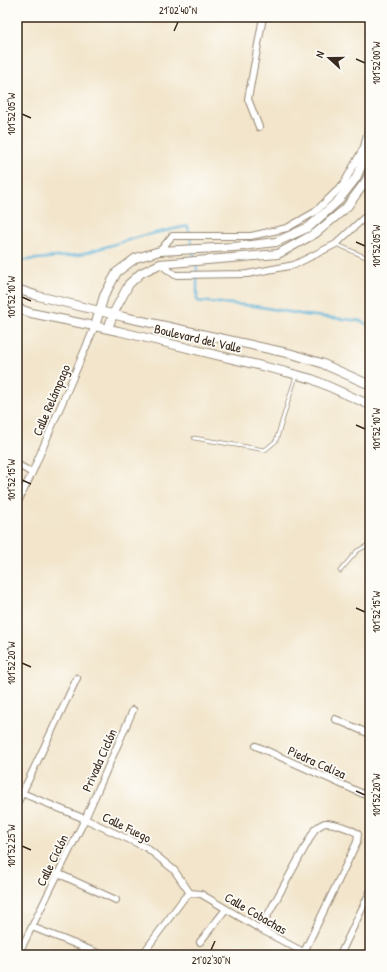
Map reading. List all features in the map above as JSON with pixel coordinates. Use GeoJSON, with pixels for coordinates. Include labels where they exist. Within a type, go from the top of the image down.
{"type":"FeatureCollection","features":[{"type":"Feature","properties":{"kind":"street"},"geometry":{"type":"LineString","coordinates":[[259,127],[248,99],[263,17]]}},
{"type":"Feature","properties":{"kind":"street"},"geometry":{"type":"LineString","coordinates":[[160,251],[172,236],[251,236],[287,228],[315,212],[343,185],[364,147],[370,122]]}},
{"type":"Feature","properties":{"kind":"street"},"geometry":{"type":"LineString","coordinates":[[95,326],[104,296],[117,272],[136,258],[160,251],[234,247],[276,242],[309,227],[338,201],[356,178],[370,146]]}},
{"type":"Feature","properties":{"kind":"street"},"geometry":{"type":"LineString","coordinates":[[108,329],[113,314],[129,284],[141,273],[160,264],[278,254],[316,233],[346,208],[366,182],[370,173]]}},
{"type":"Feature","properties":{"kind":"street"},"geometry":{"type":"LineString","coordinates":[[160,264],[175,275],[247,274],[294,265],[336,244],[370,211]]}},
{"type":"Feature","properties":{"kind":"street","name":"Boulevard del Valle"},"geometry":{"type":"LineString","coordinates":[[17,289],[38,296],[99,311],[292,354],[321,362],[370,385]]}},
{"type":"Feature","properties":{"kind":"street","name":"Boulevard del Valle"},"geometry":{"type":"LineString","coordinates":[[17,308],[312,379],[370,405]]}},
{"type":"Feature","properties":{"kind":"street","name":"Calle Relámpago"},"geometry":{"type":"LineString","coordinates":[[17,504],[32,473],[95,326]]}},
{"type":"Feature","properties":{"kind":"street"},"geometry":{"type":"LineString","coordinates":[[17,464],[32,473]]}},
{"type":"Feature","properties":{"kind":"street"},"geometry":{"type":"LineString","coordinates":[[17,804],[19,792],[77,678]]}},
{"type":"Feature","properties":{"kind":"street","name":"Privada Ciclón"},"geometry":{"type":"LineString","coordinates":[[85,819],[133,710]]}},
{"type":"Feature","properties":{"kind":"street"},"geometry":{"type":"LineString","coordinates":[[335,719],[370,734]]}},
{"type":"Feature","properties":{"kind":"street","name":"Piedra Caliza"},"geometry":{"type":"LineString","coordinates":[[256,746],[370,797]]}},
{"type":"Feature","properties":{"kind":"street","name":"Calle Fuego"},"geometry":{"type":"LineString","coordinates":[[19,792],[85,819],[147,848],[174,870],[190,893]]}},
{"type":"Feature","properties":{"kind":"street","name":"Calle Ciclón"},"geometry":{"type":"LineString","coordinates":[[18,955],[57,873],[85,819]]}},
{"type":"Feature","properties":{"kind":"street"},"geometry":{"type":"LineString","coordinates":[[260,929],[314,830],[321,824],[326,823],[353,830],[358,834],[357,842],[306,954]]}},
{"type":"Feature","properties":{"kind":"street"},"geometry":{"type":"LineString","coordinates":[[57,873],[116,900]]}},
{"type":"Feature","properties":{"kind":"street"},"geometry":{"type":"LineString","coordinates":[[340,955],[370,892]]}},
{"type":"Feature","properties":{"kind":"street"},"geometry":{"type":"LineString","coordinates":[[142,955],[184,898],[190,893]]}},
{"type":"Feature","properties":{"kind":"street","name":"Calle Cobachas"},"geometry":{"type":"LineString","coordinates":[[190,893],[202,894],[260,929],[306,954]]}},
{"type":"Feature","properties":{"kind":"street"},"geometry":{"type":"LineString","coordinates":[[200,942],[226,909]]}},
{"type":"Feature","properties":{"kind":"street"},"geometry":{"type":"LineString","coordinates":[[32,927],[103,955]]}},
{"type":"Feature","properties":{"kind":"lane"},"geometry":{"type":"LineString","coordinates":[[336,244],[370,259]]}},
{"type":"Feature","properties":{"kind":"lane"},"geometry":{"type":"LineString","coordinates":[[194,438],[265,450],[276,441],[297,375]]}},
{"type":"Feature","properties":{"kind":"lane"},"geometry":{"type":"LineString","coordinates":[[340,571],[357,551],[370,544]]}},
{"type":"Feature","properties":{"kind":"waterway"},"geometry":{"type":"LineString","coordinates":[[17,261],[78,255],[142,236],[188,226],[197,269],[197,301],[255,306],[306,315],[361,321],[370,326]]}}]}
